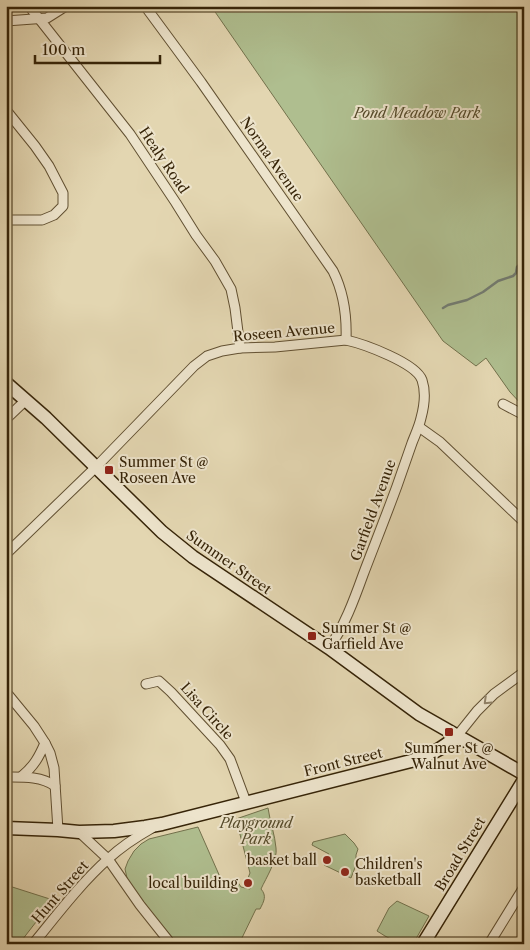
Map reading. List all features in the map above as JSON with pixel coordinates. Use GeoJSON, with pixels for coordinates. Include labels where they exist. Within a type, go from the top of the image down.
{"type":"FeatureCollection","features":[{"type":"Feature","properties":{"kind":"street","name":"Healy Road"},"geometry":{"type":"LineString","coordinates":[[29,6],[130,134],[215,261],[231,289],[240,348]]}},
{"type":"Feature","properties":{"kind":"street"},"geometry":{"type":"LineString","coordinates":[[6,21],[47,18],[66,6]]}},
{"type":"Feature","properties":{"kind":"street","name":"Norma Avenue"},"geometry":{"type":"LineString","coordinates":[[145,6],[201,82],[333,271],[343,295],[346,311],[346,340]]}},
{"type":"Feature","properties":{"kind":"street"},"geometry":{"type":"LineString","coordinates":[[6,110],[49,166],[63,193],[63,206],[54,215],[42,220],[6,220]]}},
{"type":"Feature","properties":{"kind":"street","name":"Roseen Avenue"},"geometry":{"type":"LineString","coordinates":[[6,554],[96,468],[194,366],[207,356],[240,348],[275,347],[346,340],[370,347],[406,364],[421,378]]}},
{"type":"Feature","properties":{"kind":"street","name":"Garfield Avenue"},"geometry":{"type":"LineString","coordinates":[[330,648],[354,600],[419,427],[424,400],[424,385],[421,378]]}},
{"type":"Feature","properties":{"kind":"street","name":"Summer Street"},"geometry":{"type":"LineString","coordinates":[[6,384],[26,400],[162,532],[193,557],[330,648],[419,714],[457,736]]}},
{"type":"Feature","properties":{"kind":"street"},"geometry":{"type":"LineString","coordinates":[[6,419],[26,400]]}},
{"type":"Feature","properties":{"kind":"street"},"geometry":{"type":"LineString","coordinates":[[502,404],[524,415]]}},
{"type":"Feature","properties":{"kind":"street"},"geometry":{"type":"LineString","coordinates":[[419,427],[440,442],[524,522]]}},
{"type":"Feature","properties":{"kind":"street"},"geometry":{"type":"LineString","coordinates":[[524,672],[494,694],[477,711],[457,736],[524,774]]}},
{"type":"Feature","properties":{"kind":"street","name":"Lisa Circle"},"geometry":{"type":"LineString","coordinates":[[146,684],[159,681],[220,745],[230,759],[246,802]]}},
{"type":"Feature","properties":{"kind":"street"},"geometry":{"type":"LineString","coordinates":[[6,692],[34,726],[52,758],[58,830]]}},
{"type":"Feature","properties":{"kind":"street","name":"Front Street"},"geometry":{"type":"LineString","coordinates":[[6,828],[79,832],[114,831],[157,825],[428,755],[457,736]]}},
{"type":"Feature","properties":{"kind":"street"},"geometry":{"type":"LineString","coordinates":[[22,776],[36,762],[45,743]]}},
{"type":"Feature","properties":{"kind":"street"},"geometry":{"type":"LineString","coordinates":[[6,777],[22,776],[44,780],[55,786]]}},
{"type":"Feature","properties":{"kind":"street","name":"Broad Street"},"geometry":{"type":"LineString","coordinates":[[423,944],[524,780]]}},
{"type":"Feature","properties":{"kind":"street","name":"Front Street"},"geometry":{"type":"LineString","coordinates":[[108,859],[132,839],[157,825]]}},
{"type":"Feature","properties":{"kind":"street"},"geometry":{"type":"LineString","coordinates":[[79,832],[108,859],[134,897],[171,944]]}},
{"type":"Feature","properties":{"kind":"street","name":"Hunt Street"},"geometry":{"type":"LineString","coordinates":[[33,944],[108,859]]}},
{"type":"Feature","properties":{"kind":"street"},"geometry":{"type":"LineString","coordinates":[[488,944],[524,887]]}},
{"type":"Feature","properties":{"kind":"green space","name":"Pond Meadow Park"},"geometry":{"type":"Polygon","coordinates":[[[211,6],[524,6],[524,407],[510,392],[486,358],[476,366],[443,341],[211,6]]]}},
{"type":"Feature","properties":{"kind":"green space","name":"Playground Park"},"geometry":{"type":"Polygon","coordinates":[[[268,808],[275,843],[275,857],[261,889],[264,896],[263,903],[260,909],[256,909],[239,944],[178,944],[159,922],[127,878],[125,869],[134,851],[149,839],[198,827],[224,886],[237,881],[241,887],[250,889],[253,882],[248,878],[250,873],[236,819],[268,808]]]}},
{"type":"Feature","properties":{"kind":"green space"},"geometry":{"type":"Polygon","coordinates":[[[345,834],[358,849],[356,865],[351,878],[324,865],[329,854],[312,845],[313,842],[345,834]]]}},
{"type":"Feature","properties":{"kind":"green space"},"geometry":{"type":"Polygon","coordinates":[[[6,885],[53,900],[19,944],[6,944],[6,885]]]}},
{"type":"Feature","properties":{"kind":"green space"},"geometry":{"type":"Polygon","coordinates":[[[397,901],[429,916],[413,944],[400,944],[377,931],[389,908],[397,901]]]}},
{"type":"Feature","properties":{"kind":"waterway"},"geometry":{"type":"LineString","coordinates":[[443,308],[467,300],[483,292],[498,281],[513,276],[516,273],[517,267],[524,264]]}},
{"type":"Feature","properties":{"kind":"place","name":"Summer St @ Roseen Ave"},"geometry":{"type":"Point","coordinates":[109,470]}},
{"type":"Feature","properties":{"kind":"place","name":"Summer St @ Garfield Ave"},"geometry":{"type":"Point","coordinates":[312,636]}},
{"type":"Feature","properties":{"kind":"place","name":"Summer St @ Walnut Ave"},"geometry":{"type":"Point","coordinates":[449,732]}},
{"type":"Feature","properties":{"kind":"place","name":"basket ball"},"geometry":{"type":"Point","coordinates":[327,860]}},
{"type":"Feature","properties":{"kind":"place","name":"Children's basketball"},"geometry":{"type":"Point","coordinates":[345,872]}},
{"type":"Feature","properties":{"kind":"place","name":"local building"},"geometry":{"type":"Point","coordinates":[248,883]}}]}
